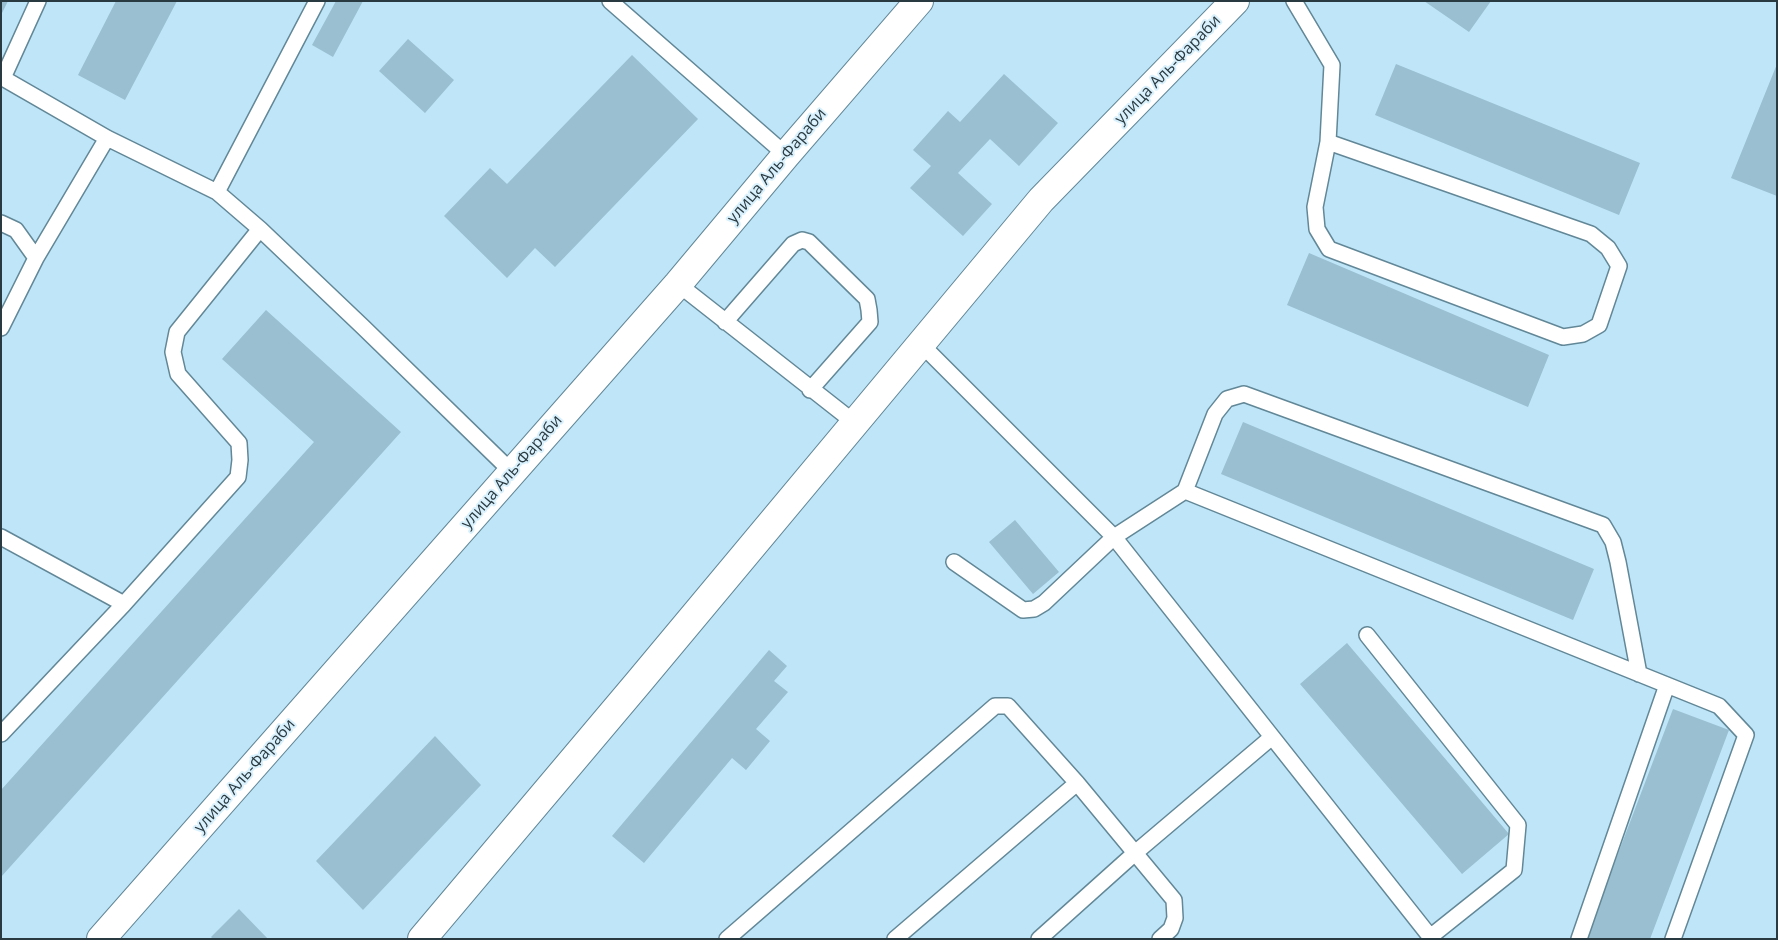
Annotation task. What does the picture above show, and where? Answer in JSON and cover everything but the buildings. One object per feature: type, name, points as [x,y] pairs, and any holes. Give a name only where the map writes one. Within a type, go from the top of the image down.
[{"type":"main road","name":"улица Аль-Фараби","points":[[101,939],[678,284],[786,155],[920,1]]},
{"type":"main road","name":"улица Аль-Фараби","points":[[422,939],[638,684],[1041,200],[1235,1]]},
{"type":"lane","points":[[38,1],[2,78],[106,138],[217,192],[260,229],[512,472]]},
{"type":"lane","points":[[217,192],[317,1]]},
{"type":"lane","points":[[610,1],[786,155]]},
{"type":"lane","points":[[1294,1],[1332,65],[1328,142],[1315,207],[1317,229],[1329,249],[1563,337],[1583,334],[1599,325],[1619,266],[1608,248],[1591,234],[1328,142]]},
{"type":"lane","points":[[4,319],[36,258],[106,138]]},
{"type":"lane","points":[[1,222],[16,230],[36,258]]},
{"type":"lane","points":[[1,734],[124,604],[238,477],[240,460],[238,443],[178,374],[173,352],[177,332],[260,229]]},
{"type":"lane","points":[[725,322],[793,244],[802,240],[809,242],[867,299],[870,310],[870,322],[810,390]]},
{"type":"lane","points":[[678,284],[810,390],[855,423]]},
{"type":"lane","points":[[921,344],[1114,537],[1431,938],[1514,870],[1518,825],[1367,635]]},
{"type":"lane","points":[[954,562],[1023,610],[1034,609],[1044,603],[1114,537],[1185,491],[1215,414],[1226,399],[1244,394],[1603,525],[1613,542],[1618,562],[1639,674]]},
{"type":"lane","points":[[1185,491],[1719,706],[1746,735],[1673,939]]},
{"type":"lane","points":[[1,538],[124,604]]},
{"type":"lane","points":[[1579,939],[1667,685]]},
{"type":"lane","points":[[728,939],[995,706],[1008,706],[1077,783],[1174,900],[1176,918],[1171,929],[1160,939]]},
{"type":"lane","points":[[1038,939],[1272,737]]},
{"type":"lane","points":[[895,939],[1077,783]]}]
